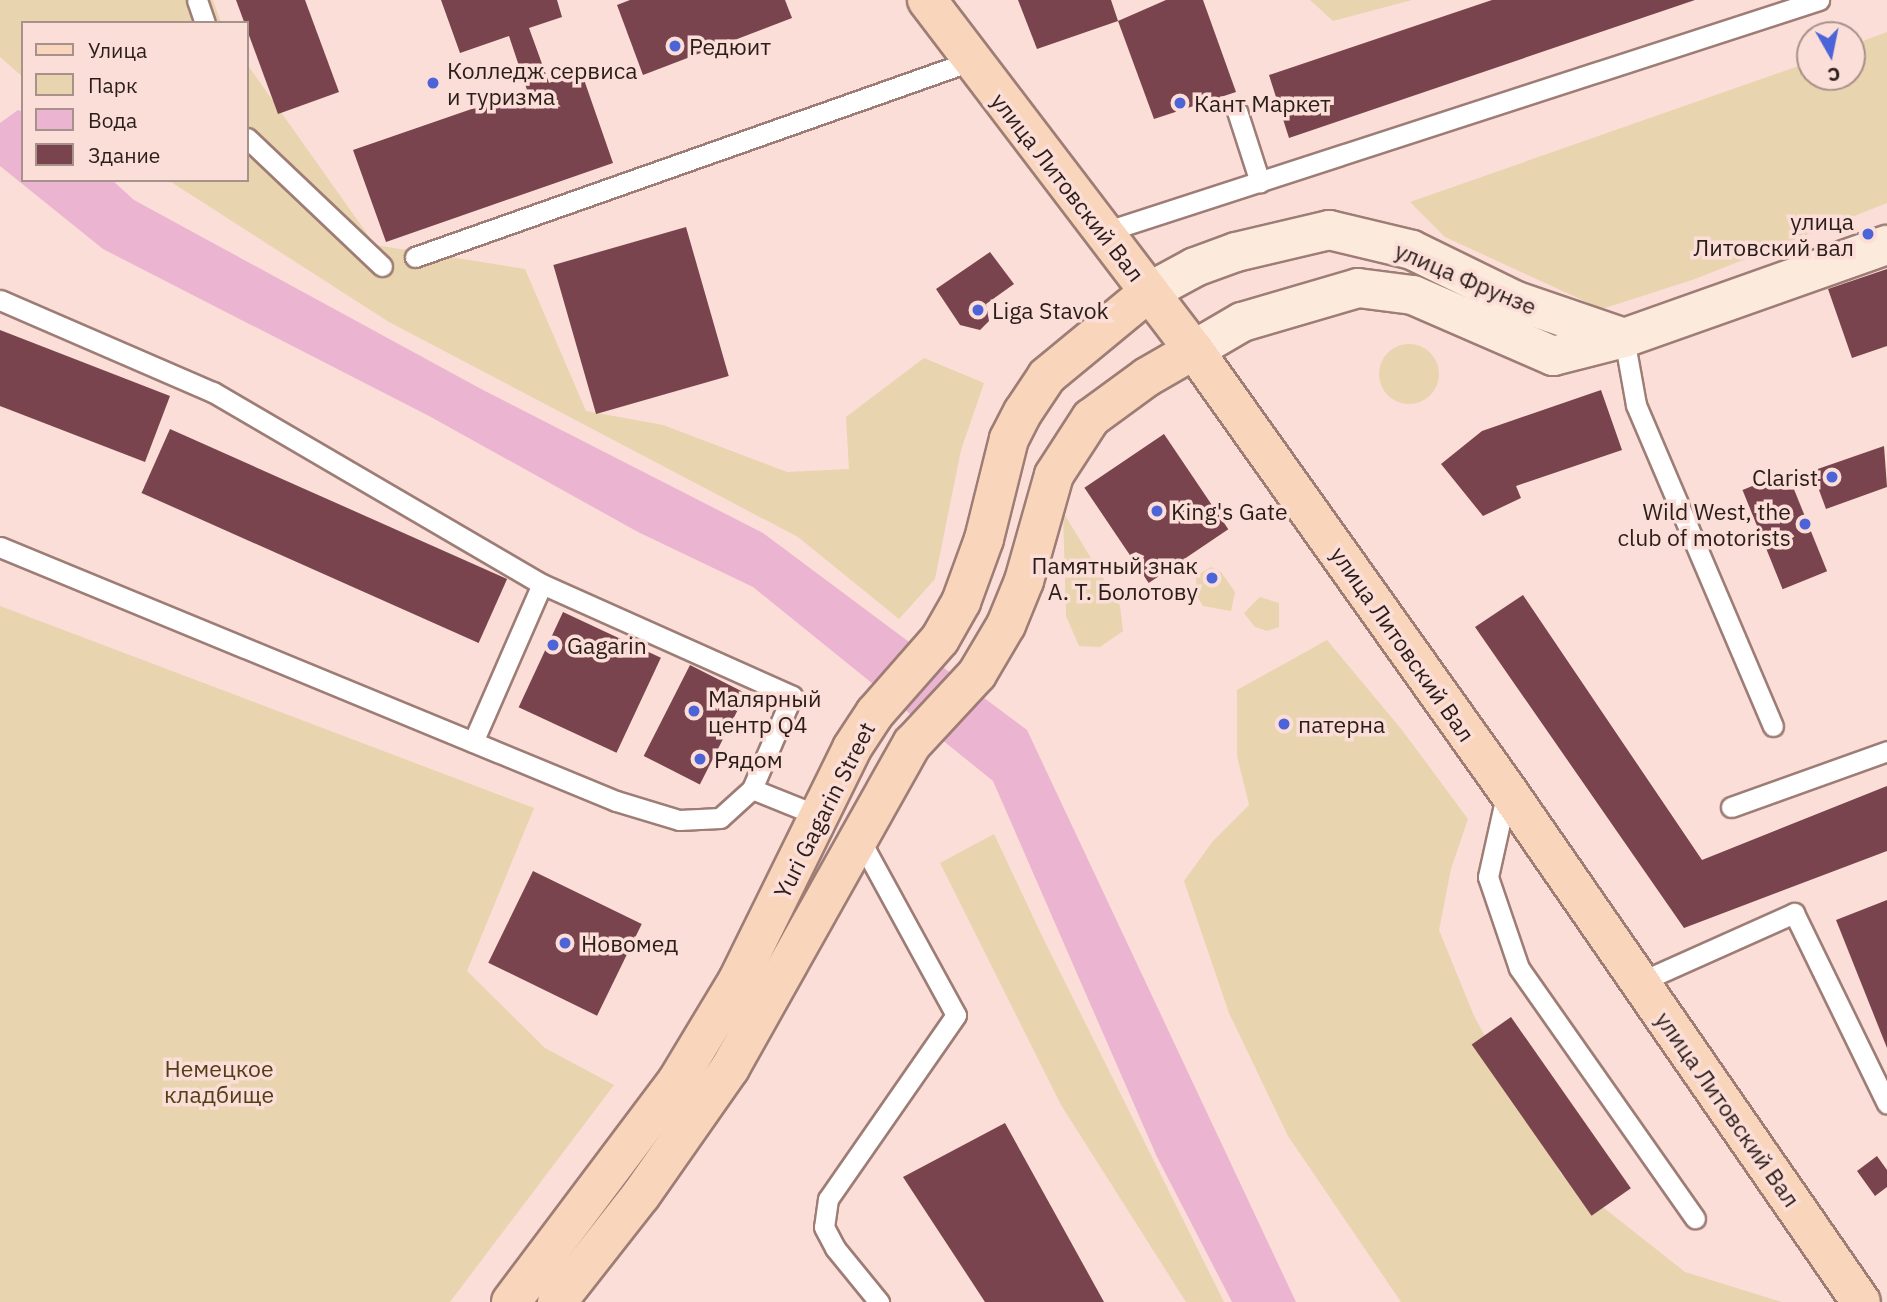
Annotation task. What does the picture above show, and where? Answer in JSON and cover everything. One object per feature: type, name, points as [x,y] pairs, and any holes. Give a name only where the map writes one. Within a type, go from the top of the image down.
[{"type":"main road","name":"улица Литовский Вал","points":[[927,0],[1101,233],[1194,350],[1507,790],[1861,1302]]},
{"type":"main road","name":"улица Фрунзе","points":[[1149,292],[1195,267],[1236,252],[1329,230],[1412,250],[1516,301],[1624,338]]},
{"type":"main road","name":"улица Фрунзе","points":[[1194,350],[1242,322],[1358,288],[1413,295],[1553,356],[1624,338],[1887,244]]},
{"type":"main road","name":"Yuri Gagarin Street","points":[[511,1302],[615,1170],[683,1072],[738,979],[874,713],[940,639],[972,577],[1009,439],[1023,412],[1047,376],[1149,292]]},
{"type":"main road","name":"Yuri Gagarin Street","points":[[557,1302],[649,1185],[730,1068],[858,835],[912,744],[976,674],[1006,625],[1024,581],[1054,475],[1091,418],[1194,350]]},
{"type":"lane","points":[[197,0],[204,21]]},
{"type":"lane","points":[[1101,233],[1260,182],[1765,9],[1819,0]]},
{"type":"lane","points":[[415,257],[971,61]]},
{"type":"lane","points":[[1237,111],[1260,182]]},
{"type":"lane","points":[[248,139],[382,266]]},
{"type":"lane","points":[[0,300],[213,392],[542,584],[792,696],[752,789],[720,818],[679,820],[616,801],[0,547]]},
{"type":"lane","points":[[1624,338],[1636,405],[1773,726]]},
{"type":"lane","points":[[473,742],[542,584]]},
{"type":"lane","points":[[1731,807],[1887,751]]},
{"type":"lane","points":[[752,789],[819,816]]},
{"type":"lane","points":[[1507,790],[1488,877],[1519,968],[1695,1218]]},
{"type":"lane","points":[[858,835],[957,1016],[828,1199],[824,1227],[835,1248],[879,1302]]},
{"type":"lane","points":[[1640,982],[1794,913],[1887,1104]]},
{"type":"green space","points":[[0,0],[213,0],[220,21],[21,21],[21,75],[0,57]]},
{"type":"green space","points":[[1310,0],[1412,0],[1333,21]]},
{"type":"green space","points":[[1887,32],[1887,203],[1695,279],[1602,309],[1445,237],[1410,202],[1796,67],[1796,91],[1866,91],[1866,40]]},
{"type":"green space","points":[[248,65],[375,245],[525,269],[586,411],[663,425],[787,472],[849,469],[846,417],[924,358],[984,383],[961,450],[935,579],[899,619],[798,537],[389,322],[171,182],[248,182]]},
{"type":"green space","points":[[1409,344],[1430,353],[1439,374],[1430,395],[1409,404],[1388,395],[1379,374],[1388,353]]},
{"type":"green space","points":[[1063,512],[1120,606],[1123,631],[1100,647],[1079,646],[1066,616]]},
{"type":"green space","points":[[1211,567],[1221,572],[1235,592],[1231,611],[1203,606],[1197,596],[1196,576]]},
{"type":"green space","points":[[1260,597],[1279,603],[1279,627],[1267,631],[1255,627],[1244,613]]},
{"type":"green space","name":"Немецкое кладбище","points":[[0,606],[534,808],[467,971],[545,1048],[614,1085],[450,1302],[0,1302]]},
{"type":"green space","points":[[1327,640],[1402,730],[1468,819],[1451,869],[1439,930],[1474,1016],[1561,1174],[1685,1272],[1782,1302],[1401,1302],[1288,1136],[1229,1013],[1184,881],[1213,841],[1249,805],[1237,756],[1237,690]]},
{"type":"green space","points":[[994,834],[1224,1302],[1186,1302],[1061,1105],[940,863]]},
{"type":"water","points":[[18,110],[21,111],[21,182],[114,182],[134,200],[483,390],[763,533],[1027,730],[1296,1302],[1232,1302],[1157,1157],[993,781],[753,587],[638,532],[429,416],[103,249],[0,166],[0,123]]},
{"type":"building","points":[[236,0],[305,0],[339,92],[278,114],[248,33],[248,21],[244,21]]},
{"type":"building","points":[[441,0],[557,0],[562,17],[529,28],[549,83],[581,71],[613,163],[386,242],[353,150],[527,90],[509,36],[460,53]]},
{"type":"building","name":"Редюит","points":[[630,0],[785,0],[792,18],[643,75],[617,5]]},
{"type":"building","points":[[1018,0],[1111,0],[1118,21],[1037,49]]},
{"type":"building","points":[[1166,0],[1203,0],[1236,92],[1154,119],[1118,21]]},
{"type":"building","points":[[1492,0],[1695,0],[1289,138],[1269,75]]},
{"type":"building","points":[[686,227],[729,376],[596,414],[553,265]]},
{"type":"building","points":[[990,252],[1014,284],[986,304],[989,321],[980,330],[960,325],[936,289]]},
{"type":"building","points":[[1887,269],[1887,346],[1852,358],[1828,289]]},
{"type":"building","points":[[0,330],[170,396],[145,462],[0,406]]},
{"type":"building","points":[[1601,390],[1622,450],[1516,486],[1521,498],[1483,516],[1441,464],[1482,431]]},
{"type":"building","points":[[170,429],[507,579],[479,643],[142,493]]},
{"type":"building","name":"King's Gate","points":[[1164,434],[1228,529],[1149,583],[1084,488]]},
{"type":"building","points":[[1884,446],[1887,487],[1826,509],[1812,471]]},
{"type":"building","points":[[1787,472],[1827,571],[1783,589],[1742,490]]},
{"type":"building","points":[[1523,595],[1702,860],[1887,786],[1887,851],[1684,928],[1475,627]]},
{"type":"building","points":[[563,612],[661,658],[617,753],[519,707]]},
{"type":"building","points":[[690,665],[746,694],[700,784],[644,756]]},
{"type":"building","name":"Новомед","points":[[533,871],[642,924],[597,1016],[488,963]]},
{"type":"building","points":[[1887,900],[1887,1048],[1836,920]]},
{"type":"building","points":[[1511,1017],[1631,1188],[1592,1216],[1472,1045]]},
{"type":"building","points":[[1005,1123],[1104,1302],[985,1302],[903,1177]]},
{"type":"building","points":[[1877,1156],[1887,1170],[1887,1187],[1875,1196],[1857,1171]]},
{"type":"place","name":"Редюит","points":[[675,46]]},
{"type":"place","name":"Колледж сервиса и туризма","points":[[433,83]]},
{"type":"place","name":"Кант Маркет","points":[[1180,103]]},
{"type":"place","name":"улица Литовский вал","points":[[1868,234]]},
{"type":"place","name":"Liga Stavok","points":[[978,310]]},
{"type":"place","name":"Clarist","points":[[1832,477]]},
{"type":"place","name":"King's Gate","points":[[1157,511]]},
{"type":"place","name":"Wild West, the club of motorists","points":[[1805,524]]},
{"type":"place","name":"Памятный знак А. Т. Болотову","points":[[1212,578]]},
{"type":"place","name":"Gagarin","points":[[553,645]]},
{"type":"place","name":"Малярный центр Q4","points":[[694,711]]},
{"type":"place","name":"патерна","points":[[1284,724]]},
{"type":"place","name":"Рядом","points":[[700,759]]},
{"type":"place","name":"Новомед","points":[[565,943]]}]
